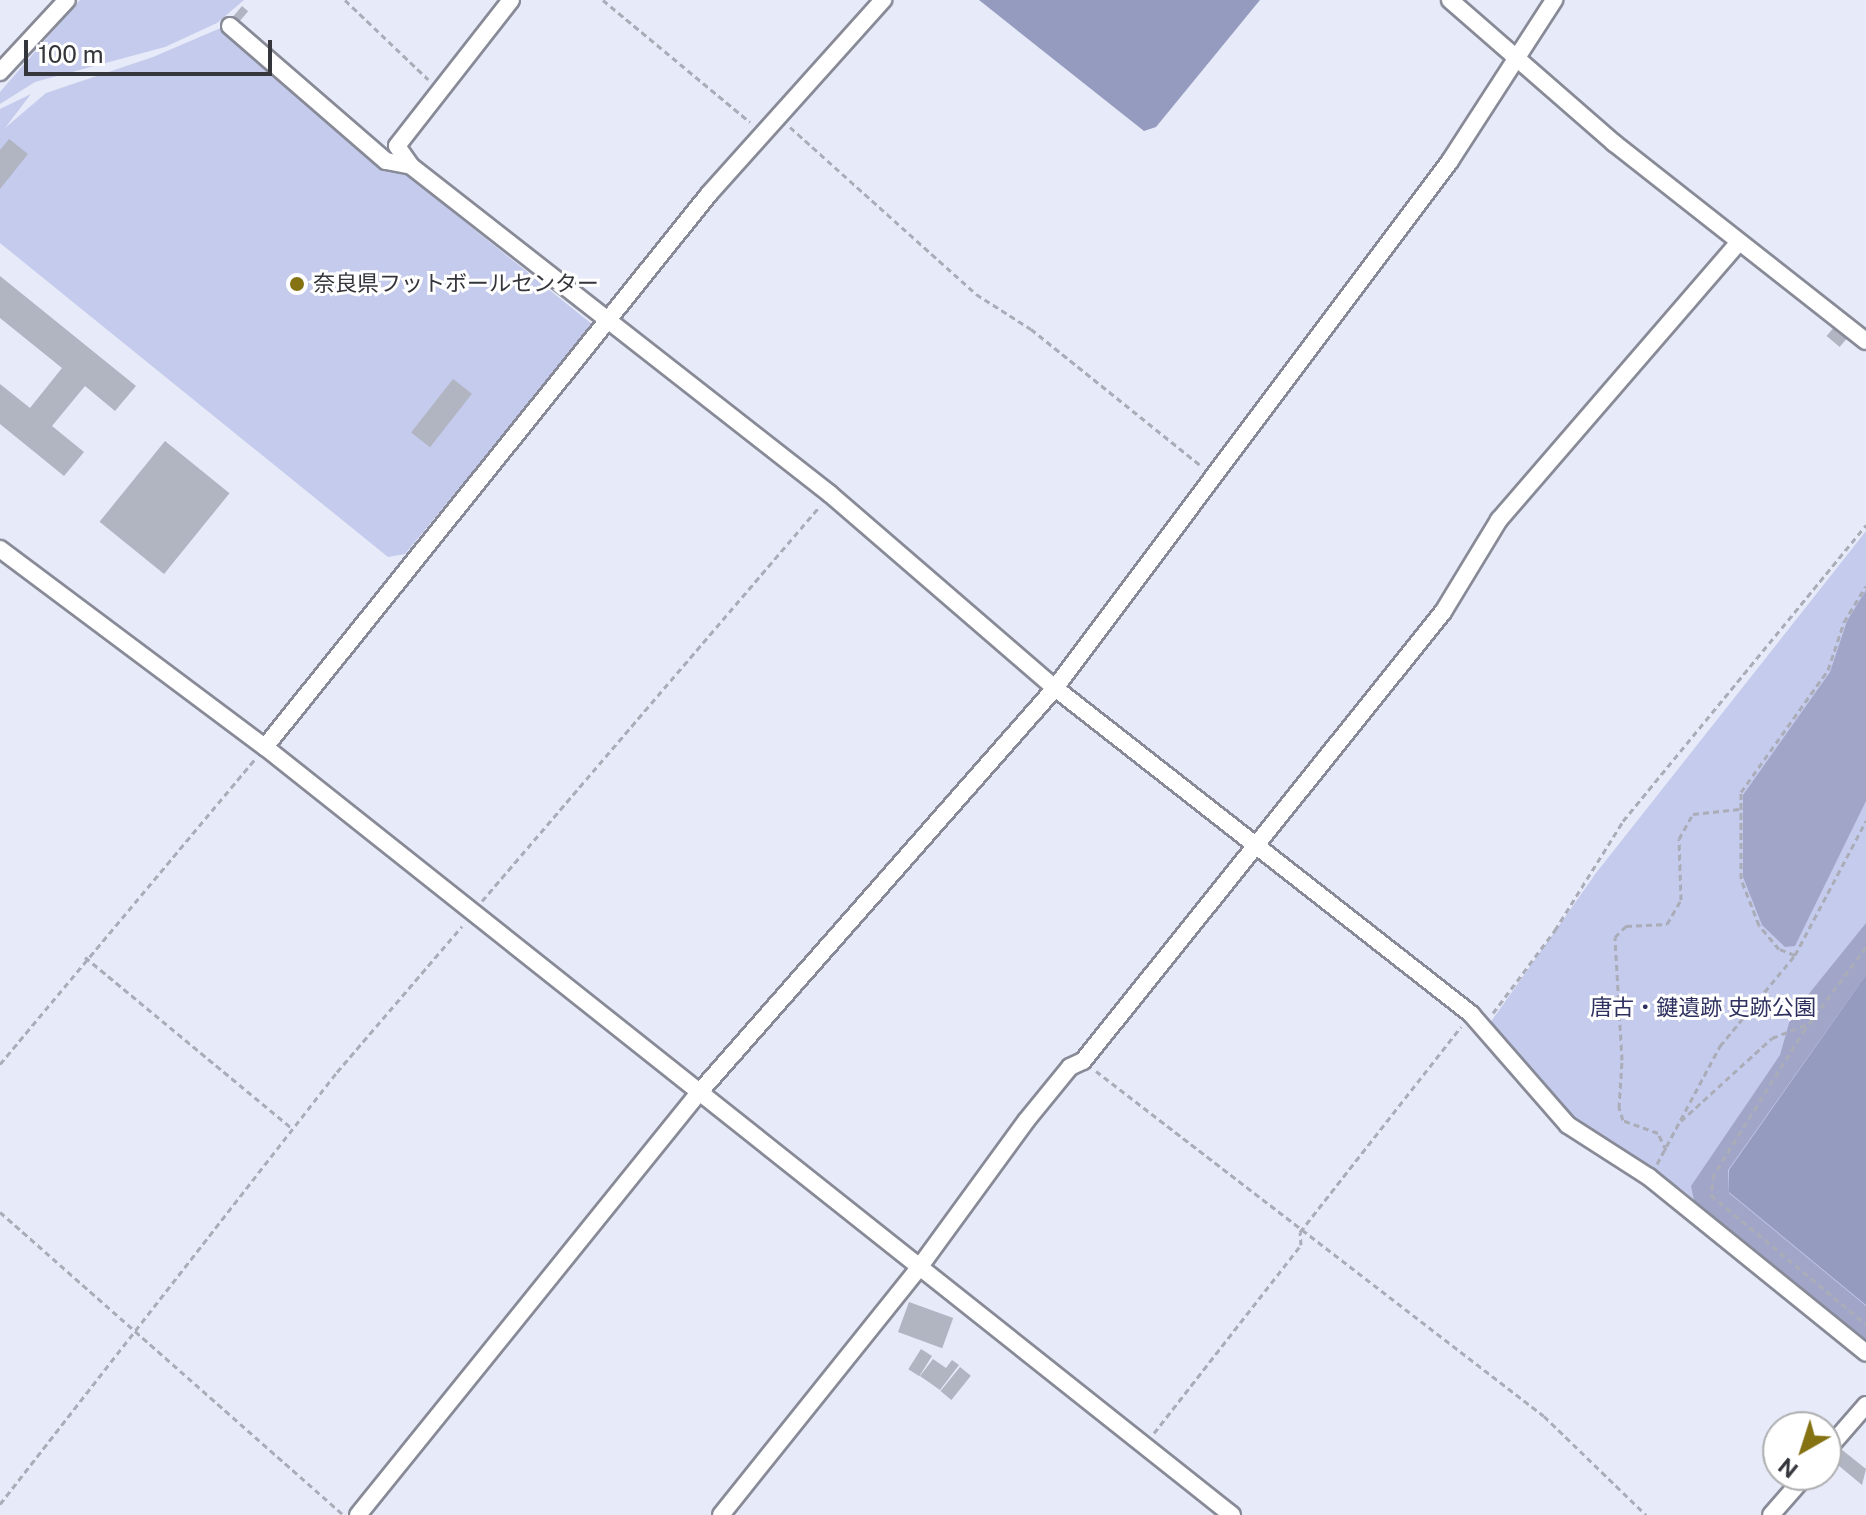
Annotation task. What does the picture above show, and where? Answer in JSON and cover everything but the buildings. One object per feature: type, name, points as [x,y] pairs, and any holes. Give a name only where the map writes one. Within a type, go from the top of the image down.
[{"type":"street","points":[[0,72],[67,0]]},
{"type":"street","points":[[511,0],[397,146],[411,166],[830,494],[1055,688],[1471,1014],[1568,1125],[1649,1177],[1866,1353]]},
{"type":"street","points":[[265,747],[609,323],[709,194],[781,119],[883,0]]},
{"type":"street","points":[[1450,0],[1737,244],[1866,341]]},
{"type":"street","points":[[358,1515],[697,1095],[1055,688],[1450,161],[1554,0]]},
{"type":"street","points":[[230,26],[386,161],[411,166]]},
{"type":"street","points":[[721,1515],[921,1265],[1026,1121],[1070,1067],[1083,1061],[1443,612],[1499,520],[1737,244]]},
{"type":"street","points":[[0,549],[265,747],[697,1095],[921,1265],[1232,1515]]},
{"type":"street","points":[[1842,1433],[1866,1405]]},
{"type":"street","points":[[1771,1515],[1792,1491]]},
{"type":"path","points":[[345,0],[439,90]]},
{"type":"path","points":[[603,0],[766,135]]},
{"type":"path","points":[[781,119],[976,294],[1031,329],[1216,477]]},
{"type":"path","points":[[0,1504],[137,1334],[292,1128],[830,494]]},
{"type":"path","points":[[1484,1026],[1555,930],[1623,821],[1866,525]]},
{"type":"path","points":[[1795,955],[1779,949],[1759,925],[1741,879],[1740,809],[1745,783],[1828,670],[1844,622],[1866,586]]},
{"type":"path","points":[[0,1064],[85,957],[265,747]]},
{"type":"path","points":[[1666,1150],[1652,1128],[1623,1120],[1619,1108],[1622,1060],[1613,948],[1626,926],[1667,924],[1681,900],[1679,839],[1696,814],[1740,809]]},
{"type":"path","points":[[1649,1177],[1720,1046],[1795,955],[1866,821]]},
{"type":"path","points":[[1866,947],[1810,1023],[1714,1174],[1711,1195],[1866,1324]]},
{"type":"path","points":[[85,957],[292,1128]]},
{"type":"path","points":[[1144,1445],[1301,1245],[1300,1232],[1471,1014]]},
{"type":"path","points":[[1678,1124],[1757,1049],[1810,1023]]},
{"type":"path","points":[[1083,1061],[1300,1232],[1544,1416],[1646,1515]]},
{"type":"path","points":[[0,1212],[343,1515]]},
{"type":"green space","points":[[80,0],[244,0],[217,23],[165,47],[35,82],[0,104],[0,92]]},
{"type":"green space","name":"奈良県フットボールセンター","points":[[223,27],[593,325],[405,554],[388,557],[0,243],[0,109],[31,94],[5,128],[46,93],[153,57]]},
{"type":"green space","name":"唐古・鍵遺跡 史跡公園","points":[[1866,531],[1866,1341],[1680,1188],[1572,1121],[1490,1023],[1596,873]]},
{"type":"shaded area","points":[[979,0],[1260,0],[1156,127],[1144,131]]},
{"type":"shaded area","points":[[1866,590],[1866,801],[1795,946],[1785,947],[1762,925],[1743,877],[1743,795],[1830,672],[1847,621]]},
{"type":"shaded area","points":[[1866,923],[1866,975],[1728,1170],[1729,1193],[1866,1306],[1866,1342],[1695,1205],[1691,1186],[1780,1055],[1791,1016]]},
{"type":"shaded area","points":[[1866,975],[1866,1305],[1729,1192],[1729,1170]]},
{"type":"place","name":"奈良県フットボールセンター","points":[[297,284]]}]
